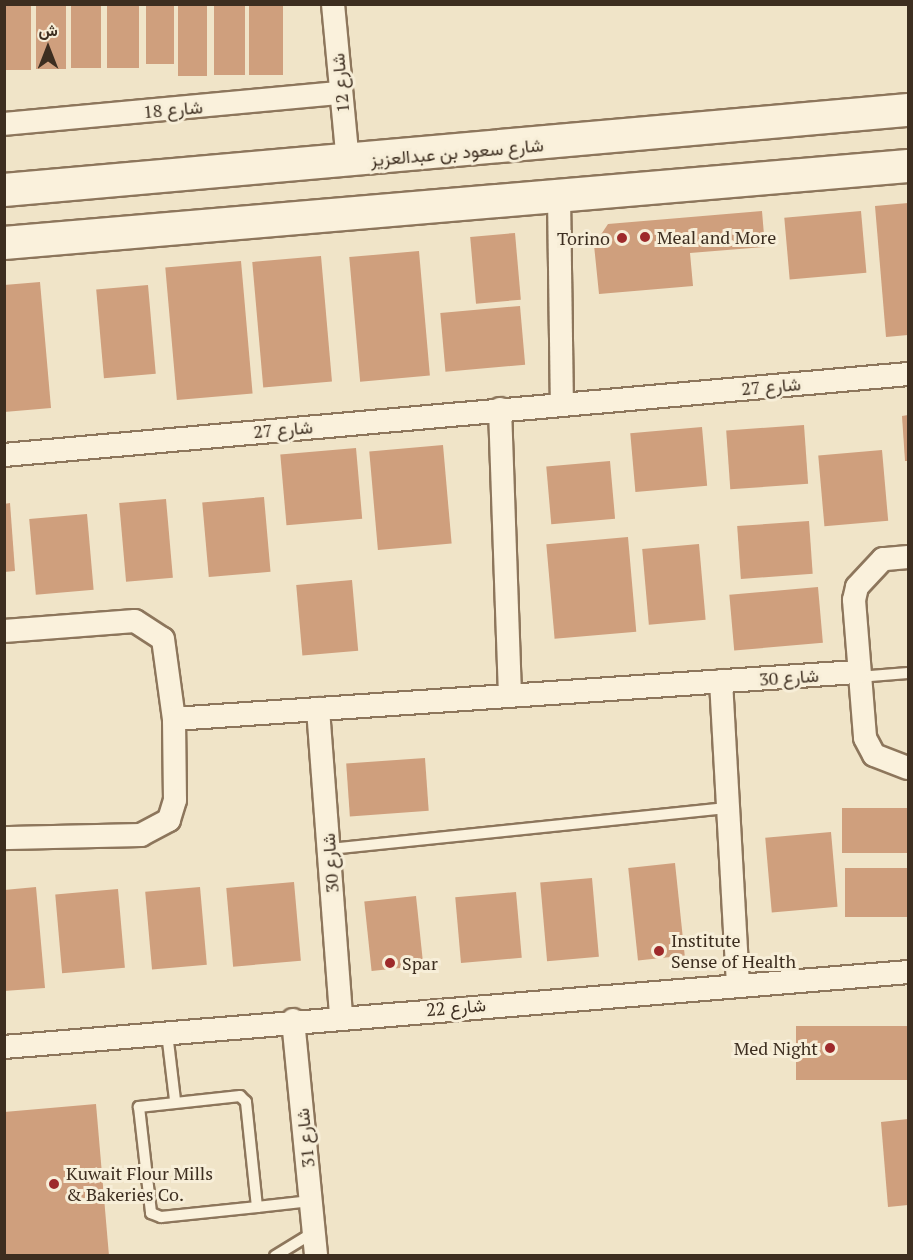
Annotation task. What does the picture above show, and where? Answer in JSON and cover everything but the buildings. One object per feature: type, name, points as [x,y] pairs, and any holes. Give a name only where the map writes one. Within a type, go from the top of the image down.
[{"type":"main road","name":"شارع سعود بن عبدالعزيز","points":[[4,190],[348,162],[909,110]]},
{"type":"main road","points":[[4,243],[909,166]]},
{"type":"street","name":"شارع 12","points":[[333,4],[348,162]]},
{"type":"street","name":"شارع 18","points":[[4,124],[341,93]]},
{"type":"street","points":[[559,196],[562,403]]},
{"type":"street","name":"شارع 27","points":[[4,455],[562,403],[909,374]]},
{"type":"street","points":[[500,409],[510,696]]},
{"type":"street","points":[[909,557],[883,559],[857,586],[857,674],[865,738],[874,755],[909,768]]},
{"type":"street","points":[[4,631],[135,621],[150,627],[163,639],[174,719],[175,800],[169,820],[154,831],[4,838]]},
{"type":"street","name":"شارع 30","points":[[174,719],[721,681],[857,674]]},
{"type":"street","points":[[721,681],[730,807],[738,984]]},
{"type":"street","name":"شارع 30","points":[[318,709],[341,1017]]},
{"type":"street","name":"شارع 22","points":[[4,1047],[293,1020],[909,972]]},
{"type":"street","name":"شارع 31","points":[[293,1020],[316,1256]]},
{"type":"lane","points":[[857,674],[909,673]]},
{"type":"lane","points":[[330,849],[730,807]]},
{"type":"lane","points":[[167,1033],[175,1100]]},
{"type":"lane","points":[[257,1207],[246,1102],[234,1094],[142,1104],[136,1111],[151,1213],[160,1217],[257,1207],[311,1201]]},
{"type":"lane","points":[[275,1256],[314,1232]]},
{"type":"place","name":"Meal and More","points":[[645,237]]},
{"type":"place","name":"Torino","points":[[622,238]]},
{"type":"place","name":"Institute Sense of Health","points":[[659,951]]},
{"type":"place","name":"Spar","points":[[390,963]]},
{"type":"place","name":"Med Night","points":[[830,1048]]},
{"type":"place","name":"Kuwait Flour Mills & Bakeries Co.","points":[[54,1184]]}]
